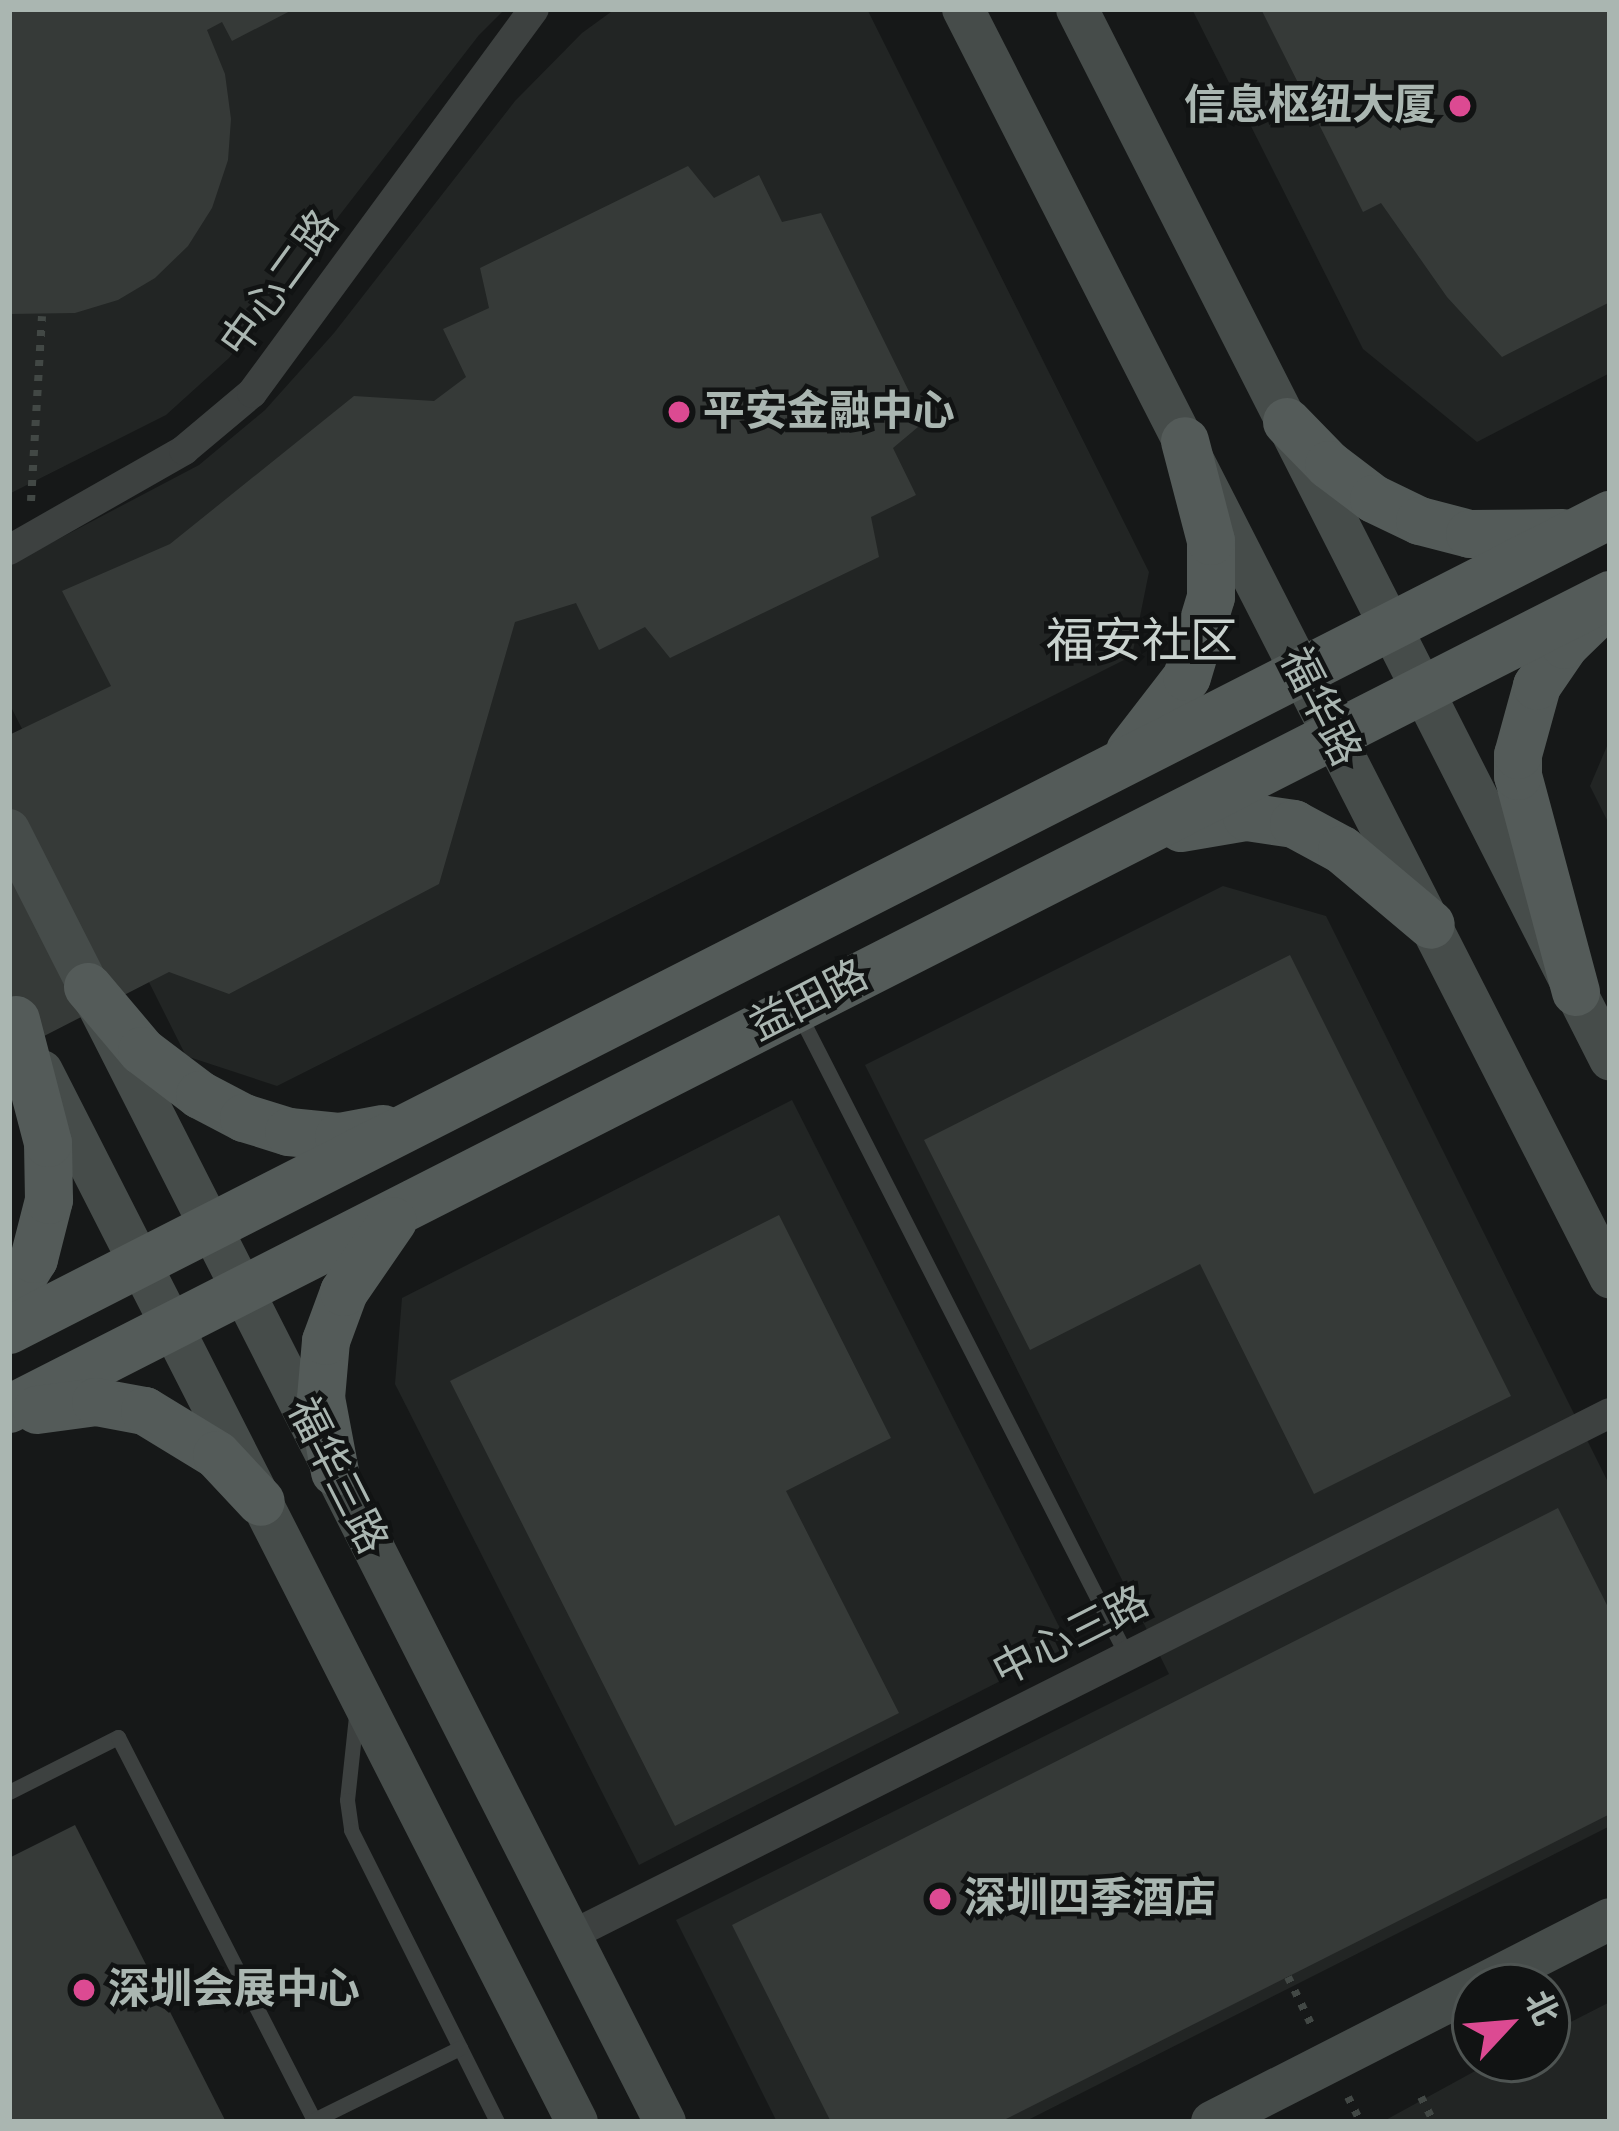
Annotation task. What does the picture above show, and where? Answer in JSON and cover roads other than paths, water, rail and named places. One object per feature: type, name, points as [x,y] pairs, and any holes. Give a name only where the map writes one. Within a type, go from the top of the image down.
[{"type":"main road","points":[[1287,422],[1344,477],[1420,521],[1470,534],[1509,537],[1598,522]]},
{"type":"main road","points":[[1103,773],[1162,716],[1187,677],[1202,638],[1211,597],[1211,541],[1185,441]]},
{"type":"main road","name":"益田路","points":[[9,1330],[1598,522]]},
{"type":"main road","points":[[1576,992],[1518,776],[1518,755],[1537,686],[1565,645],[1610,598]]},
{"type":"main road","name":"益田路","points":[[9,1414],[795,1008],[1610,598]]},
{"type":"main road","points":[[1135,836],[1247,817],[1277,819],[1342,850],[1431,926]]},
{"type":"main road","points":[[88,987],[142,1051],[200,1095],[244,1118],[289,1132],[339,1137],[411,1125]]},
{"type":"main road","points":[[9,1299],[34,1259],[49,1200],[44,1124],[13,1013]]},
{"type":"main road","points":[[335,1472],[321,1398],[326,1341],[356,1271],[402,1209]]},
{"type":"main road","points":[[9,1414],[96,1402],[145,1411],[217,1455],[262,1502]]},
{"type":"street","name":"中心二路","points":[[16,542],[184,450],[252,393],[534,9]]},
{"type":"street","name":"福华路","points":[[963,9],[1610,1277]]},
{"type":"street","points":[[1077,9],[1610,1059]]},
{"type":"street","name":"福华三路","points":[[9,830],[665,2122]]},
{"type":"street","name":"福华三路","points":[[13,1013],[577,2122]]},
{"type":"street","name":"中心三路","points":[[570,1936],[1610,1413]]},
{"type":"street","points":[[1525,1963],[1610,1919]]},
{"type":"street","points":[[1212,2122],[1451,2001]]},
{"type":"lane","points":[[795,1008],[1127,1656]]},
{"type":"lane","points":[[348,1672],[357,1712],[347,1800],[351,1830],[497,2122]]},
{"type":"lane","points":[[9,1792],[118,1736],[314,2121],[460,2048]]},
{"type":"place","name":"信息枢纽大厦","points":[[1460,106]]},
{"type":"place","name":"平安金融中心","points":[[679,412]]},
{"type":"place","name":"深圳四季酒店","points":[[940,1899]]},
{"type":"place","name":"深圳会展中心","points":[[84,1990]]},
{"type":"district","name":"福安社区","points":[[1142,643]]}]
